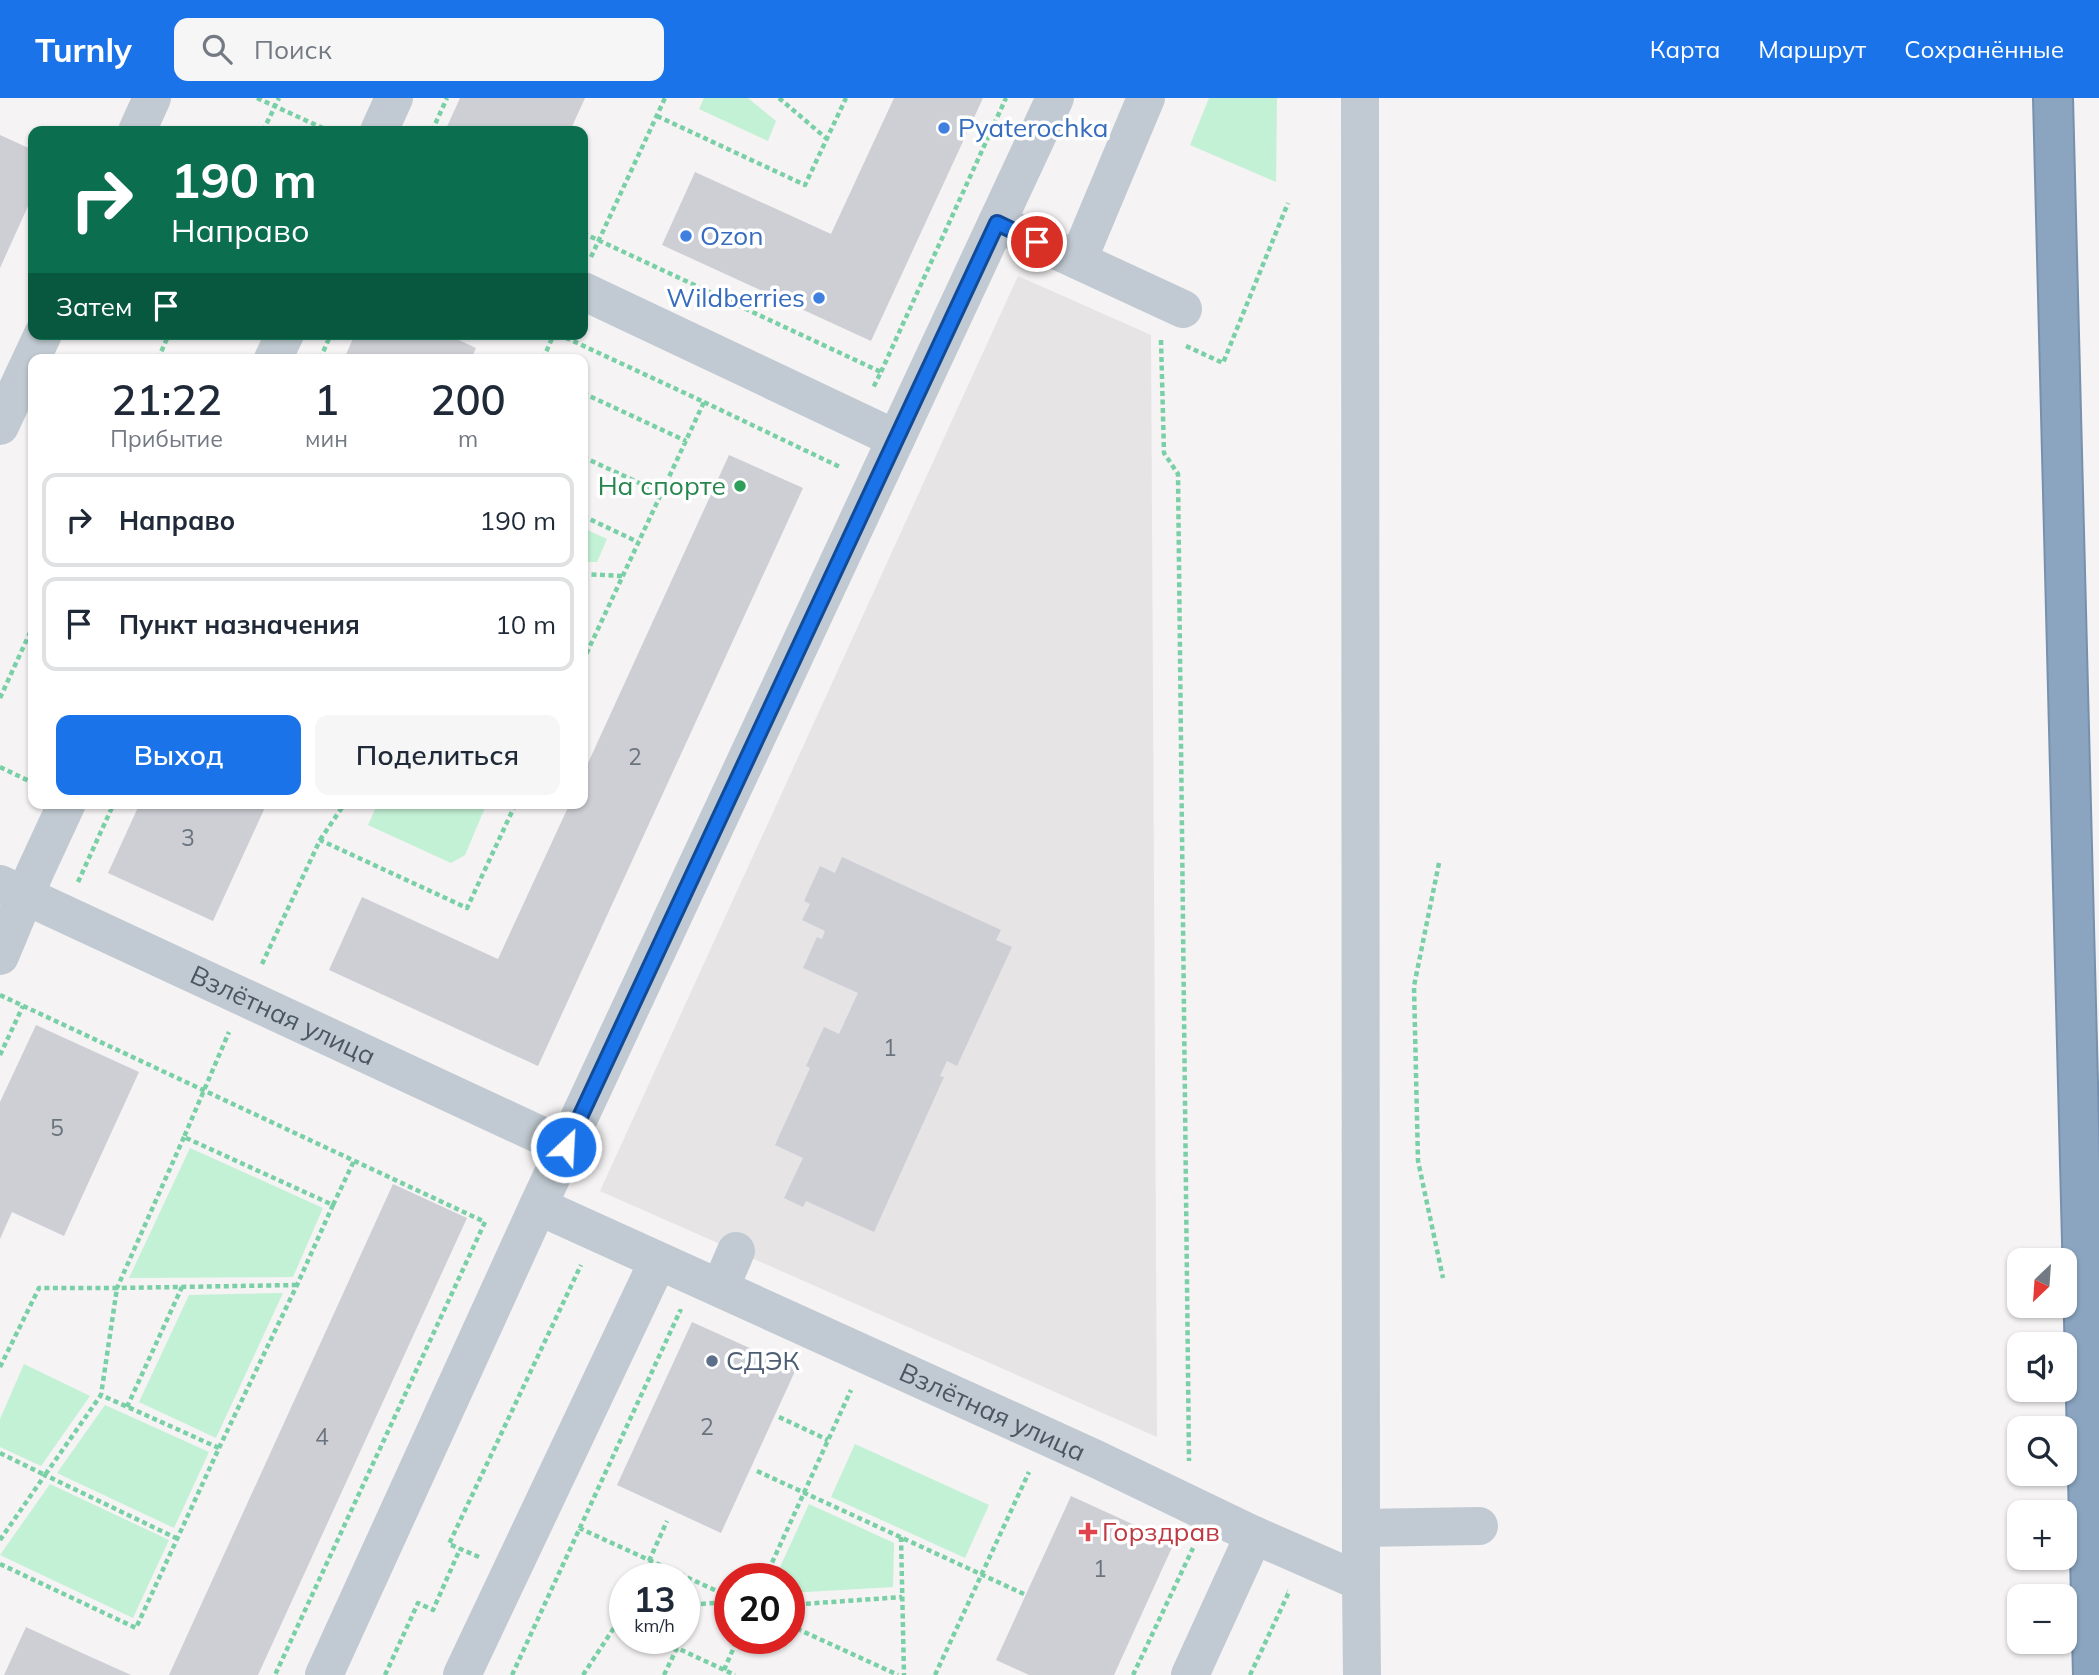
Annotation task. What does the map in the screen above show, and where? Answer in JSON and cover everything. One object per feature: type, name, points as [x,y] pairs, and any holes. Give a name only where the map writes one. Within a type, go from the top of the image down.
[{"type":"highway","points":[[2053,98],[2093,1675]]},
{"type":"street","points":[[139,126],[152,98]]},
{"type":"street","points":[[381,126],[394,98]]},
{"type":"street","points":[[324,1675],[538,1206],[1055,98]]},
{"type":"street","points":[[1078,260],[1146,98]]},
{"type":"street","points":[[1360,98],[1362,1675]]},
{"type":"street","points":[[997,223],[1078,260],[1172,322]]},
{"type":"street","points":[[588,279],[896,439]]},
{"type":"street","points":[[0,426],[28,366]]},
{"type":"street","points":[[0,956],[20,884],[64,809]]},
{"type":"street","name":"Взлётная улица","points":[[20,884],[244,997],[566,1147]]},
{"type":"street","name":"Взлётная улица","points":[[538,1206],[650,1276],[719,1289],[1361,1582]]},
{"type":"street","points":[[719,1289],[736,1251]]},
{"type":"street","points":[[463,1675],[650,1276]]},
{"type":"street","points":[[1361,1528],[1479,1526]]},
{"type":"street","points":[[1190,1675],[1254,1535]]},
{"type":"path","points":[[257,98],[318,126]]},
{"type":"path","points":[[265,126],[278,98]]},
{"type":"path","points":[[434,126],[447,98]]},
{"type":"path","points":[[588,269],[598,241],[665,98]]},
{"type":"path","points":[[779,98],[827,139]]},
{"type":"path","points":[[657,116],[805,185],[846,98]]},
{"type":"path","points":[[858,420],[1006,98]]},
{"type":"path","points":[[588,236],[881,372]]},
{"type":"path","points":[[1172,322],[1164,453],[1178,474],[1189,1504]]},
{"type":"path","points":[[569,340],[875,483]]},
{"type":"path","points":[[588,395],[685,441]]},
{"type":"path","points":[[588,650],[704,402]]},
{"type":"path","points":[[588,459],[661,493]]},
{"type":"path","points":[[834,479],[840,467]]},
{"type":"path","points":[[588,518],[638,542]]},
{"type":"path","points":[[588,574],[622,576]]},
{"type":"path","points":[[0,698],[28,637]]},
{"type":"path","points":[[0,767],[28,781]]},
{"type":"path","points":[[20,884],[74,890],[111,809]]},
{"type":"path","points":[[0,1540],[101,1395],[117,1288],[244,997],[320,839],[341,809]]},
{"type":"path","points":[[320,839],[467,908],[513,809]]},
{"type":"path","points":[[1439,863],[1414,986],[1418,1161],[1443,1278]]},
{"type":"path","points":[[0,995],[485,1222],[275,1675]]},
{"type":"path","points":[[0,1055],[23,1006]]},
{"type":"path","points":[[184,1137],[333,1205]]},
{"type":"path","points":[[0,1564],[136,1628],[354,1161]]},
{"type":"path","points":[[551,1591],[449,1544],[581,1265],[650,1276],[680,1311],[692,1317]]},
{"type":"path","points":[[0,1367],[39,1288],[297,1285]]},
{"type":"path","points":[[127,1407],[182,1286]]},
{"type":"path","points":[[512,1675],[680,1311]]},
{"type":"path","points":[[772,1563],[851,1390],[839,1384]]},
{"type":"path","points":[[101,1395],[219,1448]]},
{"type":"path","points":[[779,1417],[828,1440]]},
{"type":"path","points":[[0,1453],[178,1539]]},
{"type":"path","points":[[757,1471],[1026,1595]]},
{"type":"path","points":[[935,1675],[1029,1472]]},
{"type":"path","points":[[649,1560],[667,1521]]},
{"type":"path","points":[[579,1528],[714,1592]]},
{"type":"path","points":[[901,1537],[904,1675]]},
{"type":"path","points":[[1133,1675],[1194,1548],[1181,1542]]},
{"type":"path","points":[[385,1675],[418,1603],[433,1609],[460,1549]]},
{"type":"path","points":[[805,1604],[902,1597]]},
{"type":"path","points":[[805,1632],[898,1675]]},
{"type":"path","points":[[583,1675],[609,1635]]},
{"type":"path","points":[[664,1675],[677,1648],[735,1675]]},
{"type":"path","points":[[724,1670],[731,1654]]},
{"type":"shaded area","points":[[1018,276],[1151,335],[1157,1437],[600,1191]]},
{"type":"green space","points":[[704,98],[748,98],[776,121],[768,141],[699,109]]},
{"type":"green space","points":[[1209,98],[1277,98],[1276,182],[1190,145]]},
{"type":"green space","points":[[588,530],[607,539],[597,562],[588,562]]},
{"type":"green space","points":[[375,809],[484,809],[465,855],[451,863],[368,825]]},
{"type":"green space","points":[[190,1148],[323,1208],[293,1277],[129,1278]]},
{"type":"green space","points":[[283,1293],[216,1438],[139,1402],[189,1295]]},
{"type":"green space","points":[[24,1364],[90,1396],[41,1466],[0,1447],[0,1419]]},
{"type":"green space","points":[[105,1405],[209,1452],[174,1528],[57,1473]]},
{"type":"green space","points":[[855,1444],[989,1505],[965,1558],[831,1497]]},
{"type":"green space","points":[[50,1484],[169,1540],[133,1618],[0,1555]]},
{"type":"green space","points":[[809,1504],[894,1543],[893,1587],[805,1592],[805,1563],[782,1563]]},
{"type":"building","points":[[460,98],[585,98],[572,126],[447,126]]},
{"type":"building","points":[[894,98],[983,98],[871,341],[662,245],[695,172],[831,234]]},
{"type":"building","points":[[0,135],[28,148],[28,206],[0,268]]},
{"type":"building","points":[[352,340],[459,340],[476,348],[473,354],[346,354]]},
{"type":"building","points":[[729,455],[803,488],[538,1066],[329,970],[362,897],[498,959],[567,809],[588,809],[588,763]]},
{"type":"building","points":[[137,809],[264,809],[213,921],[108,873]]},
{"type":"building","points":[[842,857],[1001,930],[996,940],[1012,947],[957,1066],[947,1061],[940,1076],[944,1077],[874,1232],[806,1201],[803,1207],[784,1198],[803,1158],[775,1145],[810,1068],[806,1066],[824,1027],[839,1034],[858,993],[803,968],[817,937],[822,939],[825,931],[802,920],[810,904],[804,901],[820,866],[835,873]]},
{"type":"building","points":[[36,1025],[139,1072],[64,1236],[12,1212],[0,1239],[0,1102]]},
{"type":"building","points":[[393,1184],[467,1218],[258,1675],[169,1675]]},
{"type":"building","points":[[692,1322],[796,1369],[721,1533],[617,1485]]},
{"type":"building","points":[[1071,1496],[1174,1543],[1114,1675],[1029,1675],[996,1660]]},
{"type":"building","points":[[26,1627],[82,1653],[131,1675],[4,1675]]},
{"type":"place","name":"Pyaterochka","points":[[944,128]]},
{"type":"place","name":"Ozon","points":[[686,236]]},
{"type":"place","name":"Wildberries","points":[[819,298]]},
{"type":"place","name":"На спорте","points":[[740,486]]},
{"type":"place","name":"СДЭК","points":[[712,1361]]},
{"type":"place","name":"Горздрав","points":[[1088,1532]]},
{"type":"route","points":[[566,1147],[997,223],[1037,242]]}]
